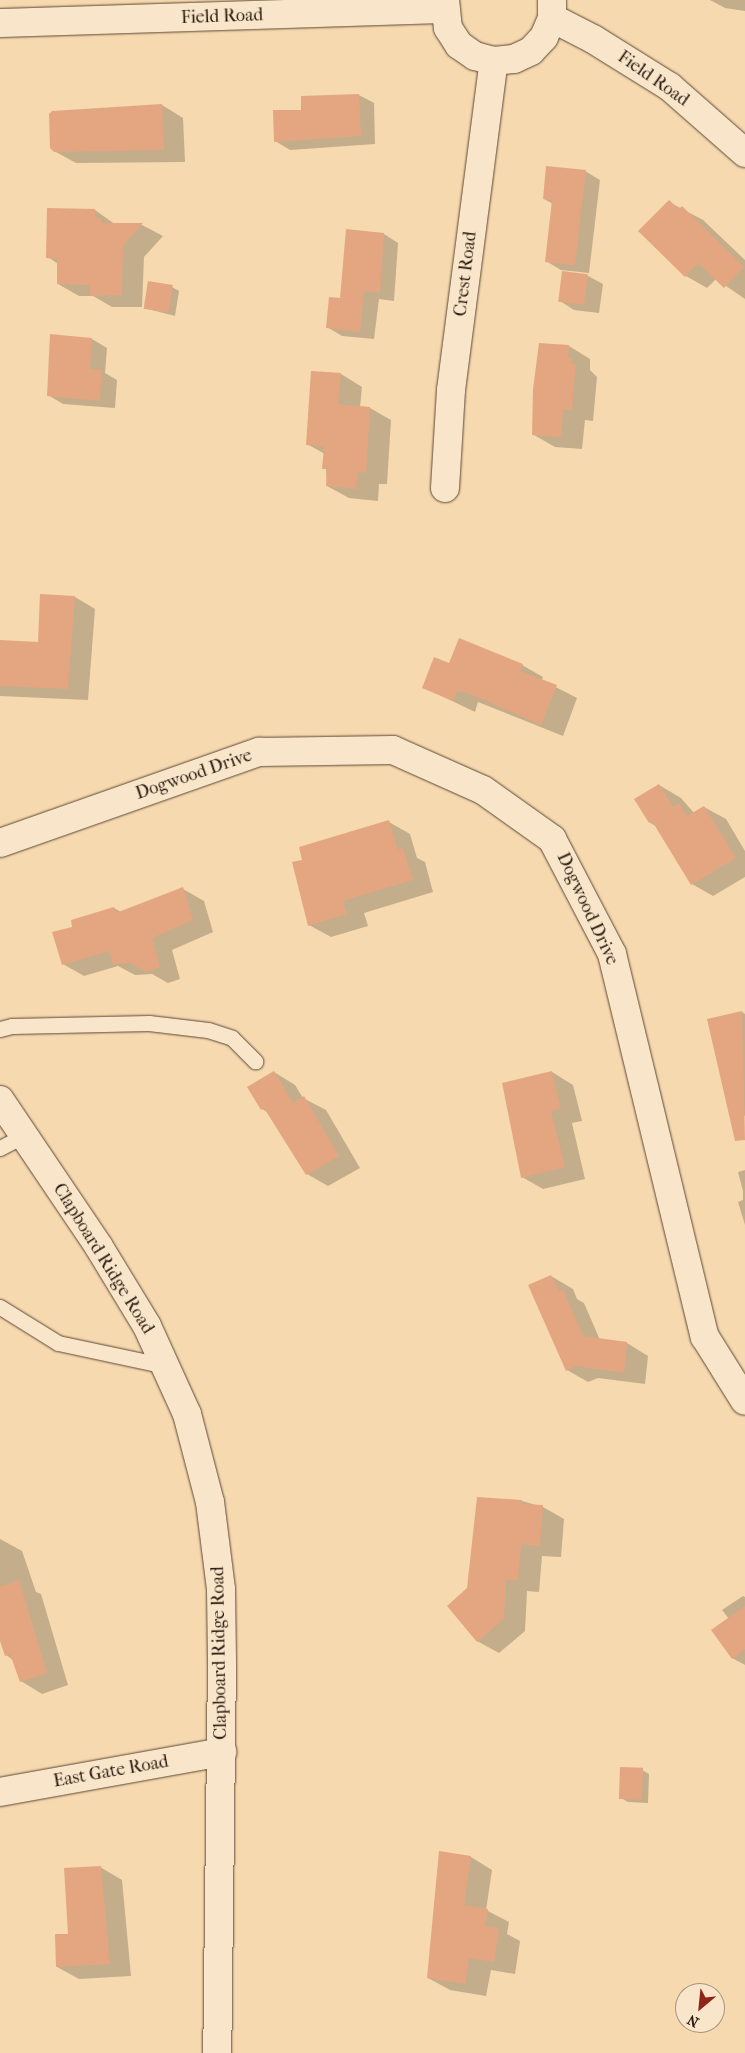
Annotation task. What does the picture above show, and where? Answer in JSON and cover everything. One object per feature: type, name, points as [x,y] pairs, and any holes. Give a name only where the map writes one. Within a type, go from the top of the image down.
[{"type":"street","name":"Field Road","points":[[0,23],[444,5],[448,28],[459,45],[475,56],[494,61],[514,60],[531,51],[544,37],[552,9],[593,39],[670,87],[745,152]]},
{"type":"street","name":"Crest Road","points":[[445,488],[451,390],[494,61]]},
{"type":"street","name":"Dogwood Drive","points":[[0,843],[259,752],[393,750],[483,790],[544,834],[556,843],[612,954],[705,1337],[745,1401]]},
{"type":"street","name":"Clapboard Ridge Road","points":[[0,1100],[114,1270],[147,1326],[187,1414],[210,1502],[221,1588],[222,1752],[217,2053]]},
{"type":"street","name":"East Gate Road","points":[[0,1792],[222,1752]]},
{"type":"lane","points":[[0,1029],[12,1026],[149,1023],[208,1030],[232,1038],[255,1061]]},
{"type":"lane","points":[[0,1148],[24,1135]]},
{"type":"lane","points":[[0,1307],[58,1342],[166,1366]]},
{"type":"building","points":[[359,94],[361,136],[274,142],[273,110],[301,110],[301,96]]},
{"type":"building","points":[[162,104],[164,150],[54,152],[50,148],[49,114],[52,111]]},
{"type":"building","points":[[546,166],[586,170],[575,265],[545,262],[552,200],[543,199]]},
{"type":"building","points":[[669,200],[679,209],[682,206],[744,267],[724,288],[698,263],[685,277],[638,231]]},
{"type":"building","points":[[47,208],[95,209],[95,217],[101,218],[101,223],[143,223],[123,245],[122,295],[90,296],[90,285],[57,284],[57,259],[46,258]]},
{"type":"building","points":[[346,229],[384,233],[380,293],[364,291],[360,332],[326,328],[329,297],[340,298]]},
{"type":"building","points":[[562,271],[588,274],[584,305],[558,302]]},
{"type":"building","points":[[148,281],[173,285],[168,313],[144,309]]},
{"type":"building","points":[[50,334],[92,338],[90,369],[102,370],[100,401],[47,396]]},
{"type":"building","points":[[539,343],[569,345],[568,358],[572,358],[571,363],[576,364],[572,410],[563,409],[561,437],[532,435],[533,389]]},
{"type":"building","points":[[311,371],[341,373],[338,404],[370,407],[366,473],[358,472],[357,489],[326,486],[327,469],[322,469],[324,447],[306,445]]},
{"type":"building","points":[[40,594],[75,596],[68,689],[0,686],[0,640],[38,642]]},
{"type":"building","points":[[459,638],[523,664],[520,671],[557,685],[541,725],[468,693],[457,691],[453,701],[422,688],[434,657],[449,663]]},
{"type":"building","points":[[659,784],[673,807],[679,803],[687,816],[704,806],[736,858],[691,885],[652,821],[649,823],[634,799]]},
{"type":"building","points":[[389,820],[398,850],[403,848],[413,880],[343,901],[347,914],[308,926],[292,862],[302,860],[299,847]]},
{"type":"building","points":[[183,887],[193,920],[152,938],[160,967],[146,972],[130,963],[113,964],[109,951],[62,965],[52,932],[72,927],[71,920],[114,907],[116,913]]},
{"type":"building","points":[[742,1011],[745,1140],[735,1141],[707,1019]]},
{"type":"building","points":[[274,1071],[293,1103],[304,1096],[339,1156],[306,1175],[264,1108],[261,1110],[247,1087]]},
{"type":"building","points":[[552,1071],[561,1109],[551,1111],[565,1167],[521,1178],[502,1083]]},
{"type":"building","points":[[551,1275],[559,1291],[563,1289],[583,1336],[627,1342],[624,1373],[576,1366],[566,1371],[528,1285]]},
{"type":"building","points":[[477,1497],[522,1500],[522,1504],[543,1505],[540,1546],[521,1544],[518,1580],[506,1580],[504,1619],[477,1642],[447,1606],[467,1588]]},
{"type":"building","points":[[19,1580],[47,1673],[20,1682],[10,1654],[5,1656],[0,1641],[0,1587]]},
{"type":"building","points":[[745,1606],[745,1649],[732,1659],[711,1630]]},
{"type":"building","points":[[620,1767],[643,1768],[642,1800],[619,1799]]},
{"type":"building","points":[[439,1851],[471,1856],[464,1905],[488,1909],[485,1926],[499,1928],[494,1962],[469,1958],[465,1984],[427,1978]]},
{"type":"building","points":[[101,1866],[110,1964],[56,1967],[55,1934],[68,1934],[64,1868]]}]
